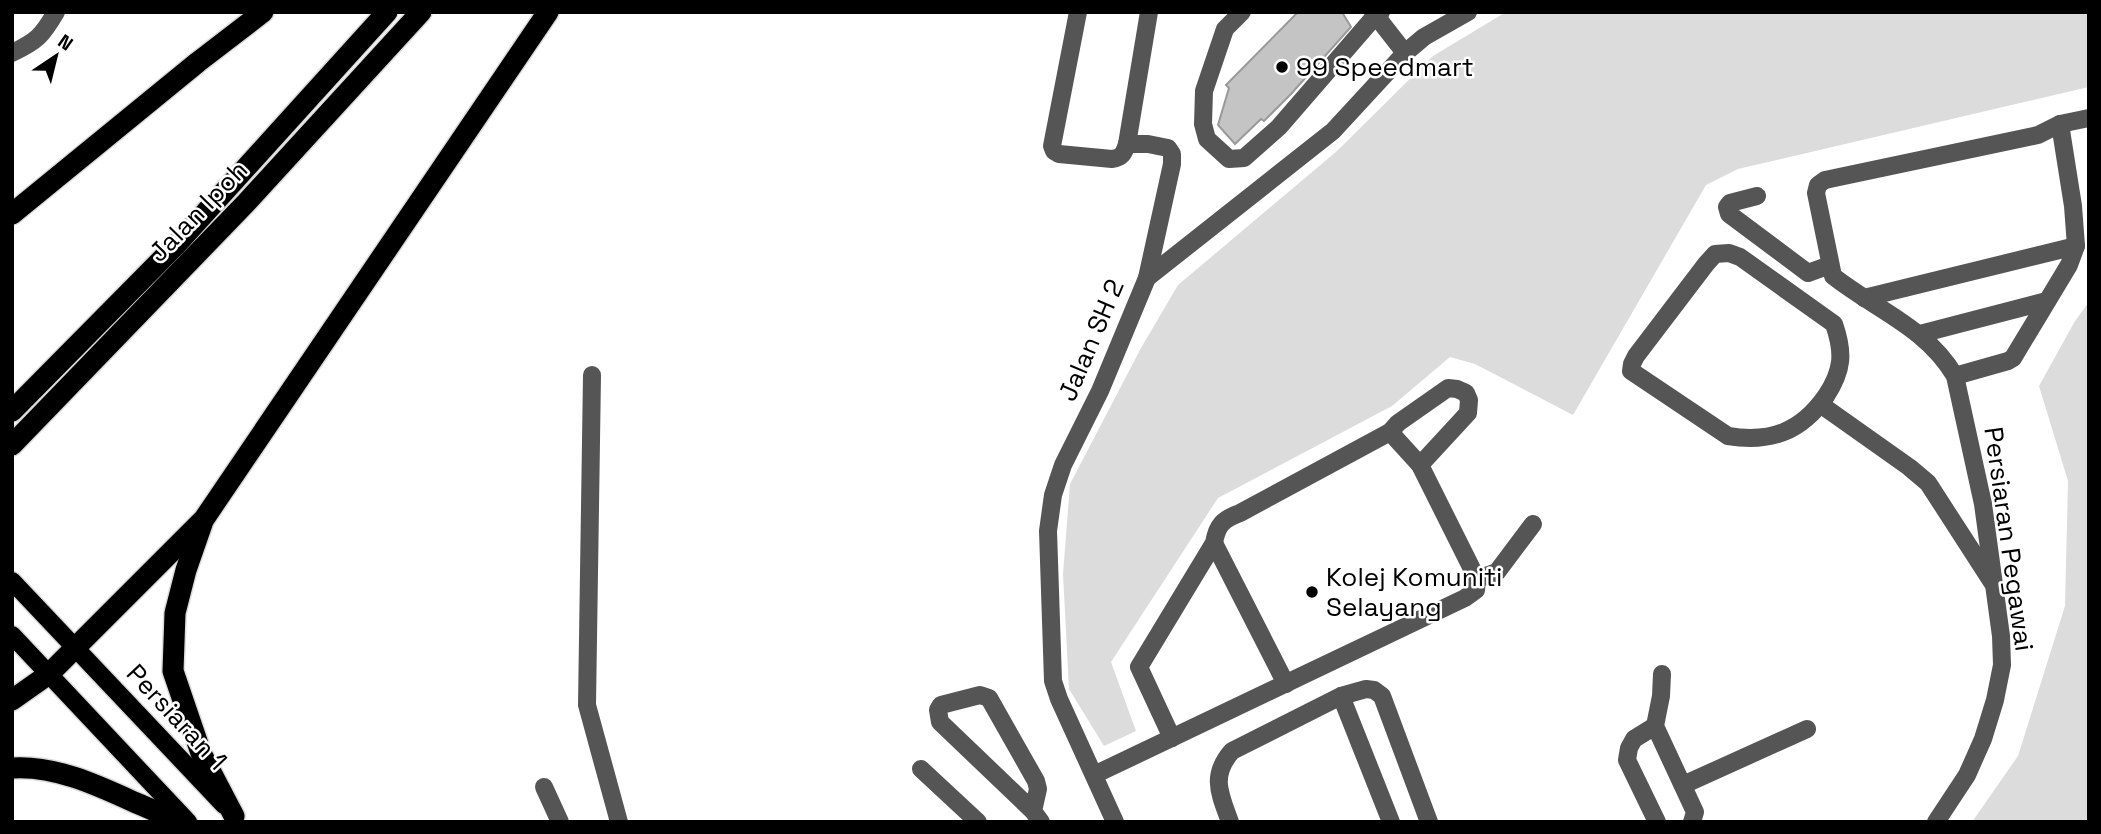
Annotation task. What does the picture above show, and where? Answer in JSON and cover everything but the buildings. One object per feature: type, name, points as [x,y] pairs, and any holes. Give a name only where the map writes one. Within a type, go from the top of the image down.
[{"type":"highway","points":[[12,212],[263,12]]},
{"type":"highway","name":"Jalan Ipoh","points":[[12,411],[176,245],[387,12]]},
{"type":"highway","name":"Jalan Ipoh","points":[[12,445],[245,204],[421,12]]},
{"type":"highway","points":[[12,700],[49,674],[204,519],[548,12]]},
{"type":"highway","points":[[204,519],[186,569],[175,613],[173,671],[201,753],[236,819]]},
{"type":"highway","points":[[12,768],[24,767],[64,774],[102,787],[174,822]]},
{"type":"main road","name":"Persiaran 1","points":[[12,581],[236,819]]},
{"type":"main road","points":[[12,635],[188,822]]},
{"type":"street","points":[[12,53],[34,42],[56,12]]},
{"type":"street","points":[[1079,12],[1052,146],[1059,154],[1112,159],[1119,158],[1124,153],[1149,12]]},
{"type":"street","points":[[1242,12],[1226,29],[1203,91],[1203,124],[1207,139],[1229,159],[1244,158],[1279,127],[1377,13],[1405,53]]},
{"type":"street","name":"Jalan SH 2","points":[[1115,822],[1059,699],[1054,681],[1048,531],[1053,495],[1063,465],[1100,391],[1147,278],[1333,131],[1405,53],[1424,37],[1468,12]]},
{"type":"street","points":[[2060,124],[2081,204],[2076,246],[2069,265],[2013,358],[1955,376],[1945,358],[1920,334],[1833,276],[1816,194],[1818,185],[1825,180],[2038,135],[2060,124],[2089,118]]},
{"type":"street","points":[[1126,144],[1168,148],[1172,154],[1147,278]]},
{"type":"street","points":[[1757,196],[1730,203],[1727,207],[1729,214],[1808,273],[1830,265]]},
{"type":"street","points":[[1864,298],[2076,246]]},
{"type":"street","points":[[1728,253],[1740,257],[1834,324],[1840,343],[1837,379],[1820,404],[1808,419],[1792,429],[1770,437],[1747,439],[1728,436],[1631,371],[1632,364],[1706,264],[1715,254],[1728,253]]},
{"type":"street","points":[[1920,334],[2047,301]]},
{"type":"street","points":[[592,375],[587,705],[619,822]]},
{"type":"street","name":"Persiaran Pegawai","points":[[1936,822],[1967,775],[1983,739],[2002,666],[2001,636],[1981,492],[1955,376]]},
{"type":"street","points":[[1172,738],[1139,667],[1214,543],[1217,528],[1226,518],[1391,432],[1398,423],[1448,388],[1466,393],[1469,400],[1468,413],[1420,465]]},
{"type":"street","points":[[1820,404],[1928,482],[1994,584]]},
{"type":"street","points":[[1094,775],[1465,598],[1476,590],[1478,579],[1420,465],[1391,432]]},
{"type":"street","points":[[1478,579],[1497,572],[1533,523]]},
{"type":"street","points":[[1214,543],[1286,684]]},
{"type":"street","points":[[1662,674],[1655,726],[1695,812],[1692,822]]},
{"type":"street","points":[[1230,822],[1218,791],[1218,773],[1232,751],[1342,696],[1366,689],[1374,690],[1382,696],[1429,822]]},
{"type":"street","points":[[980,695],[989,698],[1036,781],[1037,816],[940,722],[938,710],[941,705],[980,695]]},
{"type":"street","points":[[1342,696],[1391,822]]},
{"type":"street","points":[[1655,726],[1634,739],[1627,760],[1657,822]]},
{"type":"street","points":[[1683,785],[1807,729]]},
{"type":"street","points":[[920,769],[978,822]]},
{"type":"street","points":[[544,787],[560,822]]},
{"type":"shaded area","points":[[1506,12],[2089,12],[2089,87],[1738,169],[1706,185],[1573,415],[1475,364],[1450,357],[1392,406],[1218,498],[1111,662],[1136,731],[1104,746],[1069,689],[1063,574],[1070,484],[1141,348],[1178,285],[1337,151],[1433,56]]},
{"type":"shaded area","points":[[2089,302],[2089,822],[1972,822],[2018,756],[2065,606],[2068,481],[2039,386],[2075,321]]},
{"type":"place","name":"99 Speedmart","points":[[1282,67]]},
{"type":"place","name":"Kolej Komuniti Selayang","points":[[1312,592]]}]
